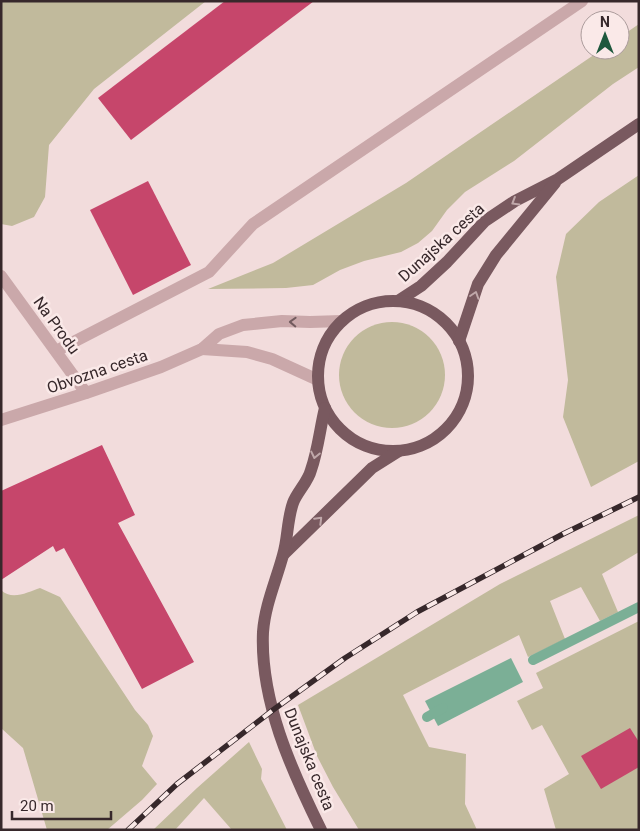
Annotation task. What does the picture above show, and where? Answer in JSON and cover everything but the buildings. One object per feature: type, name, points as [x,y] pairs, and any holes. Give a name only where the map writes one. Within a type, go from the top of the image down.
[{"type":"main road","name":"Dunajska cesta","points":[[398,301],[421,286],[447,262],[485,221],[515,200],[558,179],[639,124]]},
{"type":"main road","name":"Dunajska cesta","points":[[459,341],[478,284],[496,255],[558,179]]},
{"type":"main road","name":"Dunajska cesta","points":[[398,301],[419,306],[434,313],[446,324],[459,341],[466,361],[468,381],[459,411],[438,435],[420,446],[400,450],[377,449],[356,441],[338,426],[325,408],[318,380],[321,354],[333,330],[362,307],[380,302],[398,301]]},
{"type":"main road","name":"Dunajska cesta","points":[[321,830],[282,743],[266,677],[264,654],[265,616],[284,554],[293,504],[311,472],[325,408]]},
{"type":"main road","name":"Dunajska cesta","points":[[284,554],[372,468],[400,450]]},
{"type":"street","points":[[56,351],[209,272],[253,224],[582,1]]},
{"type":"street","name":"Na Produ","points":[[1,276],[86,393]]},
{"type":"street","name":"Obvozna cesta","points":[[1,420],[147,372],[202,349],[219,334],[243,325],[282,321],[342,321]]},
{"type":"street","name":"Obvozna cesta","points":[[202,349],[247,352],[272,359],[318,380]]},
{"type":"shaded area","points":[[1,1],[206,1],[94,89],[49,145],[45,197],[34,217],[12,226],[1,224]]},
{"type":"shaded area","points":[[639,24],[639,67],[613,84],[514,161],[465,192],[447,210],[432,231],[418,243],[401,252],[364,261],[340,270],[313,285],[286,288],[208,289],[273,263],[406,183],[586,60],[630,60],[630,30]]},
{"type":"shaded area","points":[[639,175],[639,461],[591,487],[563,417],[568,380],[556,277],[566,234],[599,202]]},
{"type":"shaded area","points":[[392,322],[412,326],[430,337],[441,355],[445,375],[441,395],[430,413],[412,424],[392,428],[372,424],[354,413],[343,395],[339,375],[343,355],[354,337],[372,326]]},
{"type":"shaded area","points":[[639,515],[639,552],[602,574],[618,612],[600,621],[581,587],[550,601],[565,639],[528,657],[519,635],[403,695],[429,747],[466,754],[465,804],[477,830],[359,830],[317,756],[298,705],[500,584]]},
{"type":"shaded area","points":[[40,588],[60,597],[135,710],[148,725],[153,736],[142,766],[157,784],[142,800],[107,830],[47,830],[23,748],[1,728],[1,590],[10,595],[15,595]]},
{"type":"shaded area","points":[[639,621],[639,830],[556,830],[544,789],[569,774],[542,725],[532,730],[517,701],[543,688],[536,673]]},
{"type":"shaded area","points":[[511,658],[523,682],[438,726],[425,701]]},
{"type":"shaded area","points":[[249,742],[262,769],[261,779],[287,830],[232,830],[204,798],[175,830],[153,830],[197,788]]},
{"type":"waterway","points":[[533,660],[639,607]]},
{"type":"waterway","points":[[427,717],[443,708]]},
{"type":"railway","points":[[128,830],[177,784],[273,710],[345,658],[417,612],[563,534],[639,497]]}]
